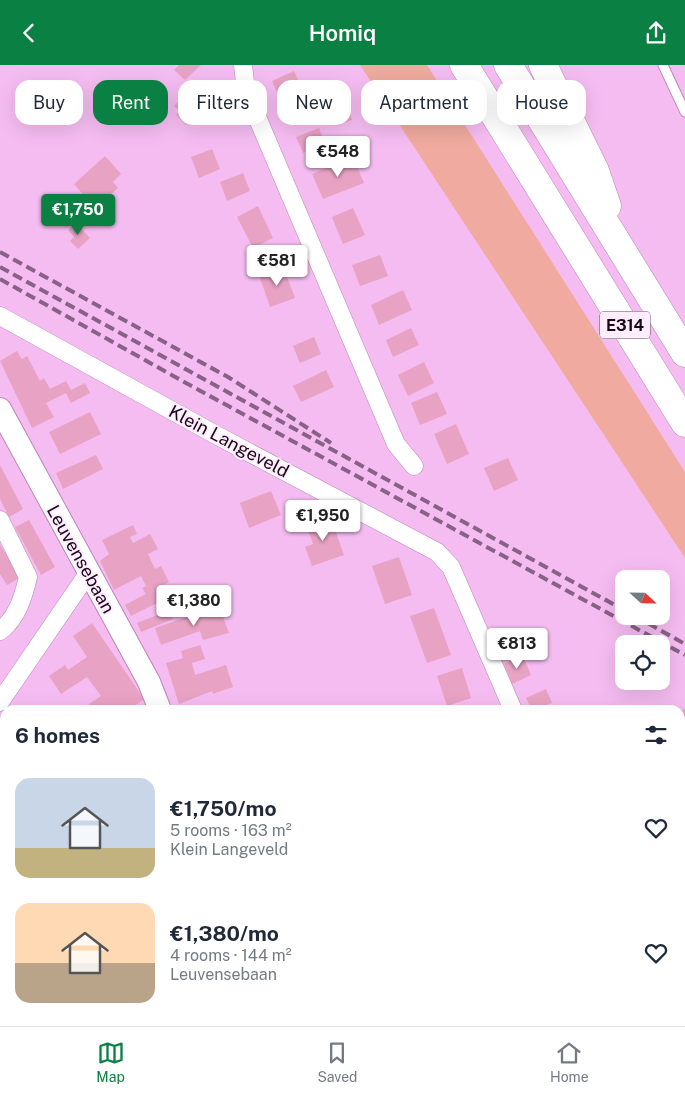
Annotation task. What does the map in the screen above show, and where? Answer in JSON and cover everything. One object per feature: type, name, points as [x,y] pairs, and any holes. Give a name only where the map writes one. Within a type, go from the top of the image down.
[{"type":"highway","name":"E314","points":[[464,65],[685,423]]},
{"type":"highway","name":"E314","points":[[508,65],[685,353]]},
{"type":"highway","points":[[543,65],[595,171],[623,253]]},
{"type":"street","points":[[243,65],[246,91],[396,444],[414,466]]},
{"type":"street","name":"Klein Langeveld","points":[[0,315],[443,557],[451,567],[511,705]]},
{"type":"street","name":"Leuvensebaan","points":[[0,409],[149,682],[158,705]]},
{"type":"street","points":[[0,520],[28,577],[22,601],[8,625],[0,631]]},
{"type":"street","points":[[0,701],[89,572]]},
{"type":"lane","points":[[663,65],[685,112]]},
{"type":"shaded area","points":[[360,65],[427,65],[437,80],[370,80]]},
{"type":"shaded area","points":[[400,125],[465,125],[685,472],[685,558]]},
{"type":"building","points":[[179,65],[201,65],[185,80],[174,70]]},
{"type":"building","points":[[294,71],[298,80],[277,80],[277,93],[272,81]]},
{"type":"building","points":[[319,128],[325,143],[303,153],[296,137]]},
{"type":"building","points":[[212,149],[220,169],[199,178],[191,157]]},
{"type":"building","points":[[105,156],[121,174],[113,182],[118,188],[102,202],[98,198],[91,204],[74,184]]},
{"type":"building","points":[[353,157],[364,183],[323,199],[312,174]]},
{"type":"building","points":[[243,173],[250,191],[227,201],[220,182]]},
{"type":"building","points":[[258,206],[273,238],[253,248],[237,217]]},
{"type":"building","points":[[353,208],[365,235],[343,244],[332,217]]},
{"type":"building","points":[[76,223],[90,238],[78,249],[70,241],[74,237],[68,230]]},
{"type":"building","points":[[380,255],[388,276],[360,286],[352,265]]},
{"type":"building","points":[[283,266],[295,298],[270,307],[259,275]]},
{"type":"building","points":[[403,290],[412,310],[379,325],[371,305]]},
{"type":"building","points":[[411,328],[419,345],[393,357],[386,340]]},
{"type":"building","points":[[314,337],[321,354],[300,363],[293,346]]},
{"type":"building","points":[[17,351],[22,359],[27,356],[40,381],[44,378],[50,389],[66,381],[71,390],[85,383],[90,393],[71,403],[66,393],[46,403],[54,417],[32,428],[0,361]]},
{"type":"building","points":[[424,362],[434,383],[408,396],[398,375]]},
{"type":"building","points":[[326,370],[334,387],[301,402],[293,386]]},
{"type":"building","points":[[437,392],[447,414],[420,425],[411,403]]},
{"type":"building","points":[[90,412],[101,434],[60,454],[49,432]]},
{"type":"building","points":[[456,424],[469,454],[447,464],[434,434]]},
{"type":"building","points":[[96,455],[103,469],[63,489],[56,473]]},
{"type":"building","points":[[508,458],[518,480],[494,491],[484,468]]},
{"type":"building","points":[[0,465],[23,509],[9,517],[0,499]]},
{"type":"building","points":[[271,491],[281,515],[249,528],[240,503]]},
{"type":"building","points":[[330,516],[344,555],[312,566],[305,547],[313,544],[306,525]]},
{"type":"building","points":[[29,520],[55,567],[41,575],[15,527]]},
{"type":"building","points":[[133,525],[137,534],[130,537],[133,543],[150,534],[158,549],[148,554],[155,569],[161,566],[169,582],[161,586],[167,598],[131,616],[125,605],[146,594],[142,588],[146,586],[141,576],[114,590],[100,561],[109,554],[102,540]]},
{"type":"building","points":[[0,545],[21,577],[7,585],[0,574]]},
{"type":"building","points":[[399,557],[412,595],[385,604],[372,566]]},
{"type":"building","points":[[219,606],[229,633],[203,640],[200,631],[161,645],[155,628]]},
{"type":"building","points":[[434,608],[451,655],[427,663],[410,616]]},
{"type":"building","points":[[170,610],[173,619],[141,632],[137,623]]},
{"type":"building","points":[[92,623],[144,699],[136,705],[90,705],[101,696],[87,677],[61,694],[49,676],[65,665],[68,670],[87,657],[73,636]]},
{"type":"building","points":[[200,645],[205,659],[192,663],[195,675],[226,665],[233,687],[213,694],[212,691],[179,704],[166,663],[183,658],[181,651]]},
{"type":"building","points":[[523,656],[531,675],[512,684],[504,664]]},
{"type":"building","points":[[462,668],[471,698],[447,705],[437,676]]},
{"type":"building","points":[[546,689],[552,703],[530,705],[526,698]]},
{"type":"railway","points":[[0,252],[228,377],[331,443]]},
{"type":"railway","points":[[0,267],[615,605]]},
{"type":"railway","points":[[0,279],[186,383],[685,655]]},
{"type":"railway","points":[[651,625],[685,644]]}]
